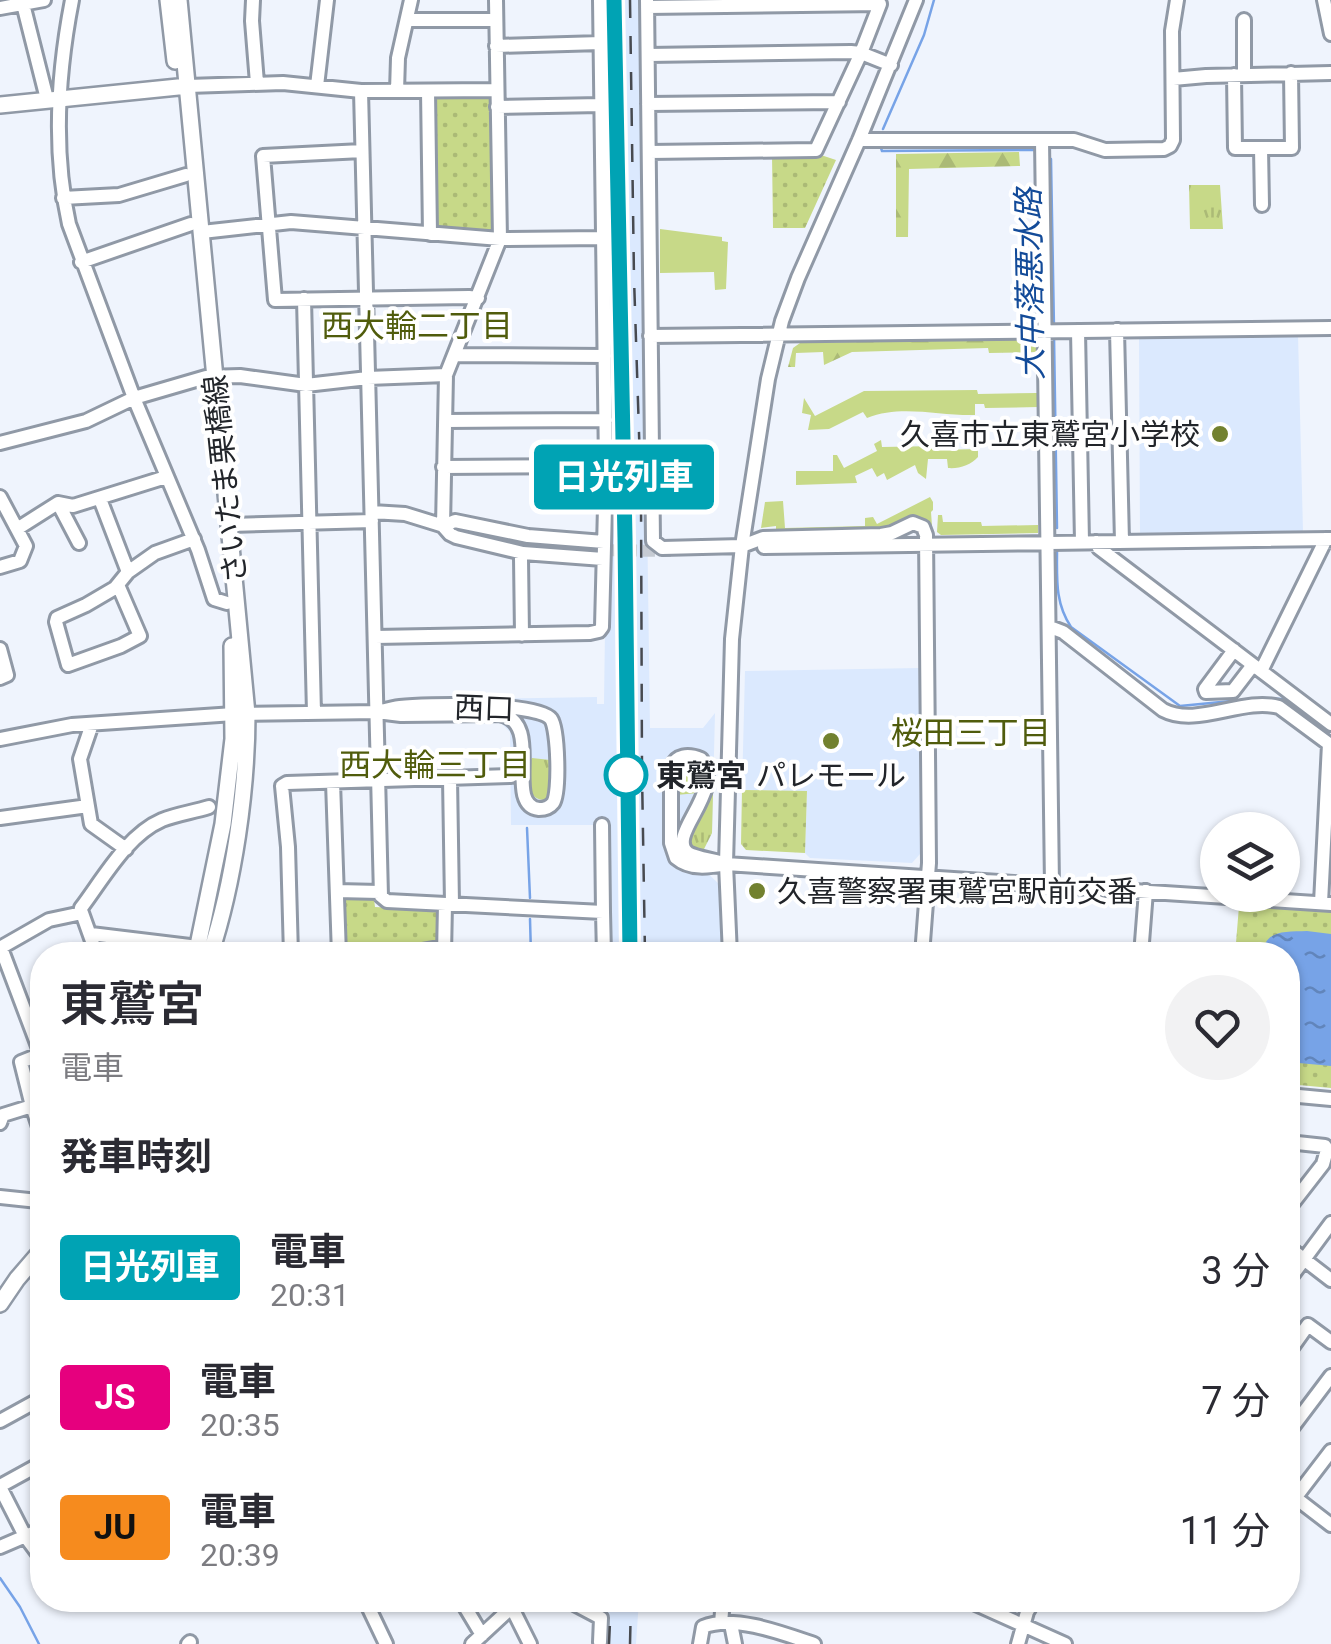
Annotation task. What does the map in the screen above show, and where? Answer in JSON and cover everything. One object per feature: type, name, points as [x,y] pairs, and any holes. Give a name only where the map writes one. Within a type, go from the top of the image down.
[{"type":"main road","name":"さいたま栗橋線","points":[[168,0],[182,86],[230,525],[244,785],[222,910],[207,942]]},
{"type":"main road","name":"さいたま栗橋線","points":[[179,0],[186,175],[196,228]]},
{"type":"main road","points":[[0,104],[182,86]]},
{"type":"main road","name":"さいたま栗橋線","points":[[211,377],[227,604],[240,714]]},
{"type":"main road","points":[[0,1290],[30,1251]]},
{"type":"main road","points":[[0,1304],[30,1264]]},
{"type":"street","points":[[0,8],[44,0]]},
{"type":"street","points":[[53,98],[72,0]]},
{"type":"street","points":[[160,0],[168,0]]},
{"type":"street","points":[[253,0],[257,83]]},
{"type":"street","points":[[316,86],[326,0]]},
{"type":"street","points":[[397,91],[398,58],[411,0]]},
{"type":"street","points":[[496,0],[500,239],[446,376],[444,526],[456,537],[523,553],[604,558]]},
{"type":"street","points":[[375,637],[590,634],[602,626],[606,420],[600,0]]},
{"type":"street","points":[[729,942],[726,864],[731,663],[742,546],[768,379],[778,334],[798,278],[916,0]]},
{"type":"street","points":[[859,140],[1074,140],[1105,150],[1164,150],[1173,140],[1172,31],[1177,0]]},
{"type":"street","points":[[1324,0],[1331,34]]},
{"type":"street","points":[[23,2],[53,98],[63,198],[82,262],[194,539],[214,599],[227,604]]},
{"type":"street","points":[[649,152],[816,150],[880,4],[647,3],[654,540],[662,548],[742,546],[763,538],[886,534],[912,522],[923,527],[929,876],[923,942]]},
{"type":"street","points":[[406,20],[496,20]]},
{"type":"street","points":[[1244,20],[1236,148],[1292,148],[1291,74]]},
{"type":"street","points":[[496,46],[601,43]]},
{"type":"street","points":[[648,55],[861,53],[890,65]]},
{"type":"street","points":[[1173,79],[1331,72]]},
{"type":"street","points":[[182,86],[257,83],[361,91],[497,90]]},
{"type":"street","points":[[361,91],[382,899],[603,912]]},
{"type":"street","points":[[428,91],[430,234]]},
{"type":"street","points":[[648,104],[839,102]]},
{"type":"street","points":[[497,107],[602,104]]},
{"type":"street","points":[[1042,140],[1051,331],[1048,543],[1052,884]]},
{"type":"street","points":[[1261,148],[1262,205]]},
{"type":"street","points":[[362,151],[263,156],[274,300],[478,298]]},
{"type":"street","points":[[63,198],[119,195],[186,175]]},
{"type":"street","points":[[82,262],[196,228],[291,222],[500,239],[603,238]]},
{"type":"street","points":[[304,299],[314,713]]},
{"type":"street","points":[[650,336],[1331,328]]},
{"type":"street","points":[[1117,330],[1122,542]]},
{"type":"street","points":[[1078,331],[1089,542]]},
{"type":"street","points":[[454,355],[605,356]]},
{"type":"street","points":[[0,443],[86,420],[134,398],[211,377],[240,376],[306,385],[368,378],[446,376]]},
{"type":"street","points":[[445,421],[606,420]]},
{"type":"street","points":[[443,467],[606,466]]},
{"type":"street","points":[[16,529],[58,503],[73,506],[166,477]]},
{"type":"street","points":[[0,497],[26,546],[20,561],[0,567]]},
{"type":"street","points":[[100,499],[128,572]]},
{"type":"street","points":[[58,503],[80,543]]},
{"type":"street","points":[[230,525],[406,514],[518,544],[588,550]]},
{"type":"street","points":[[444,526],[455,521],[528,536],[604,542]]},
{"type":"street","points":[[118,585],[140,636],[68,664],[57,618],[118,585],[128,572],[155,552],[194,539]]},
{"type":"street","points":[[764,547],[1328,539],[1257,668],[1233,691],[1206,692],[1234,650]]},
{"type":"street","points":[[1089,542],[1329,717]]},
{"type":"street","points":[[742,546],[762,555],[917,551],[926,544]]},
{"type":"street","points":[[522,635],[523,553]]},
{"type":"street","points":[[726,864],[689,854],[684,847],[684,834],[707,790],[707,771],[698,758],[682,756],[674,760],[671,769],[671,842],[674,855],[682,864],[929,876],[1326,904],[1329,744],[1272,705],[1174,716],[1063,632],[1050,627]]},
{"type":"street","points":[[0,650],[7,676],[0,678]]},
{"type":"street","name":"西口","points":[[508,706],[547,715],[556,736],[553,802],[539,809],[526,800],[520,728],[509,716],[377,712],[401,707],[508,706]]},
{"type":"street","points":[[0,739],[72,725],[240,714],[377,712]]},
{"type":"street","points":[[92,724],[80,759],[91,824],[126,849]]},
{"type":"street","points":[[291,942],[282,786],[511,776]]},
{"type":"street","points":[[445,942],[450,778]]},
{"type":"street","points":[[333,782],[338,942]]},
{"type":"street","points":[[0,818],[88,806]]},
{"type":"street","points":[[80,913],[126,849],[159,821],[208,807]]},
{"type":"street","points":[[602,825],[604,942]]},
{"type":"street","points":[[336,891],[380,892]]},
{"type":"street","points":[[1142,942],[1146,891]]},
{"type":"street","points":[[80,913],[93,942]]},
{"type":"street","points":[[30,1026],[0,948],[49,920],[80,913]]},
{"type":"street","points":[[91,934],[140,942]]},
{"type":"street","points":[[30,1058],[21,1062],[30,1098]]},
{"type":"street","points":[[1300,1096],[1331,1099]]},
{"type":"street","points":[[0,1123],[3,1115],[30,1107]]},
{"type":"street","points":[[1300,1143],[1325,1146],[1328,1150],[1323,1164],[1300,1194]]},
{"type":"street","points":[[0,1197],[30,1199]]},
{"type":"street","points":[[1300,1265],[1331,1223]]},
{"type":"street","points":[[1300,1256],[1331,1280]]},
{"type":"street","points":[[1300,1336],[1308,1325],[1331,1342]]},
{"type":"street","points":[[1300,1417],[1331,1376]]},
{"type":"street","points":[[0,1421],[30,1405]]},
{"type":"street","points":[[1300,1485],[1331,1451]]},
{"type":"street","points":[[30,1470],[0,1486],[30,1543]]},
{"type":"street","points":[[1300,1500],[1331,1525]]},
{"type":"street","points":[[4,1545],[30,1534]]},
{"type":"street","points":[[371,1612],[386,1644]]},
{"type":"street","points":[[466,1612],[477,1639],[502,1612]]},
{"type":"street","points":[[514,1612],[530,1644]]},
{"type":"street","points":[[589,1612],[601,1618],[600,1642]]},
{"type":"street","points":[[724,1612],[735,1644]]},
{"type":"street","points":[[994,1612],[1064,1644]]},
{"type":"street","points":[[1018,1644],[1027,1612]]},
{"type":"street","points":[[700,1644],[706,1625],[726,1624],[767,1630],[814,1644]]},
{"type":"shaded area","points":[[606,0],[640,0],[650,728],[703,728],[715,713],[712,833],[703,851],[704,870],[719,884],[724,942],[610,942],[605,825],[511,825],[510,732],[498,720],[403,722],[404,700],[597,697],[597,704],[604,704],[609,336]]},
{"type":"shaded area","name":"久喜市立東鷲宮小学校","points":[[1298,335],[1303,531],[1140,533],[1139,337]]},
{"type":"shaded area","name":"パレモール","points":[[919,668],[920,854],[912,863],[810,858],[805,853],[807,791],[742,790],[745,671]]},
{"type":"shaded area","points":[[605,1612],[638,1612],[636,1644],[604,1644]]},
{"type":"green space","points":[[437,98],[490,98],[492,234],[434,228],[433,102]]},
{"type":"green space","points":[[1019,152],[1020,166],[909,169],[908,237],[896,237],[896,154]]},
{"type":"green space","points":[[818,154],[836,160],[805,228],[773,228],[772,155]]},
{"type":"green space","points":[[1189,185],[1220,185],[1223,229],[1190,229]]},
{"type":"green space","points":[[660,229],[722,237],[722,241],[728,242],[726,289],[715,290],[714,272],[660,273]]},
{"type":"green space","points":[[1037,338],[1043,342],[1039,360],[1038,352],[989,353],[988,348],[852,352],[824,365],[823,352],[796,353],[795,367],[788,367],[793,348],[800,343]]},
{"type":"green space","points":[[977,390],[978,394],[1037,393],[1038,407],[985,408],[984,404],[975,404],[975,415],[907,411],[867,418],[863,412],[829,429],[808,430],[811,415],[802,413],[804,398],[815,416],[864,391]]},
{"type":"green space","points":[[881,440],[882,447],[978,449],[978,457],[952,468],[948,468],[947,459],[928,459],[926,479],[915,465],[887,480],[884,473],[877,477],[872,468],[855,476],[857,483],[796,485],[796,471],[833,471],[833,455],[837,455],[844,468],[877,451],[874,444]]},
{"type":"green space","points":[[930,497],[933,510],[929,530],[927,526],[888,532],[776,535],[776,526],[761,528],[765,502],[783,501],[785,528],[865,526],[865,518],[873,517],[877,524]]},
{"type":"green space","points":[[938,515],[942,515],[943,522],[981,522],[982,526],[1038,525],[1038,533],[941,535],[937,532]]},
{"type":"green space","points":[[707,757],[714,757],[712,833],[703,851],[693,847],[689,837],[711,788]]},
{"type":"green space","points":[[532,758],[550,760],[550,792],[545,800],[530,791],[528,770]]},
{"type":"green space","points":[[687,761],[700,766],[702,787],[698,793],[676,795],[677,767]]},
{"type":"green space","points":[[742,790],[807,791],[805,853],[746,850],[741,844]]},
{"type":"green space","points":[[345,895],[371,895],[375,907],[436,910],[438,942],[343,942],[341,900]]},
{"type":"green space","points":[[1239,912],[1331,912],[1331,1088],[1300,1085],[1300,942],[1236,942]]},
{"type":"water","points":[[1284,932],[1331,934],[1331,1066],[1300,1063],[1300,942],[1266,942]]},
{"type":"waterway","name":"大中落悪水路","points":[[883,129],[924,35],[934,0]]},
{"type":"waterway","name":"大中落悪水路","points":[[881,148],[1034,150]]},
{"type":"waterway","name":"大中落悪水路","points":[[1051,159],[1054,328]]},
{"type":"waterway","name":"大中落悪水路","points":[[1054,336],[1057,528]]},
{"type":"waterway","name":"大中落悪水路","points":[[1057,551],[1060,600],[1071,627],[1180,706],[1282,699],[1331,736]]},
{"type":"waterway","points":[[527,828],[530,898]]},
{"type":"waterway","points":[[530,919],[531,942]]},
{"type":"waterway","points":[[0,1578],[39,1644]]},
{"type":"tunnel","points":[[589,550],[671,551]]},
{"type":"railway","points":[[614,0],[619,210]]},
{"type":"railway","points":[[630,0],[641,495],[645,942]]},
{"type":"railway","points":[[621,325],[630,942]]},
{"type":"railway","points":[[609,1644],[610,1612]]},
{"type":"railway","points":[[630,1644],[631,1612]]},
{"type":"train","name":"日光列車","points":[[614,0],[630,942]]},
{"type":"place","name":"久喜市立東鷲宮小学校","points":[[1220,434]]},
{"type":"place","name":"パレモール","points":[[831,741]]},
{"type":"place","name":"東鷲宮","points":[[626,775]]},
{"type":"place","name":"久喜警察署東鷲宮駅前交番","points":[[757,891]]},
{"type":"district","name":"西大輪二丁目","points":[[417,326]]},
{"type":"district","name":"桜田三丁目","points":[[971,733]]},
{"type":"district","name":"西大輪三丁目","points":[[435,765]]}]
